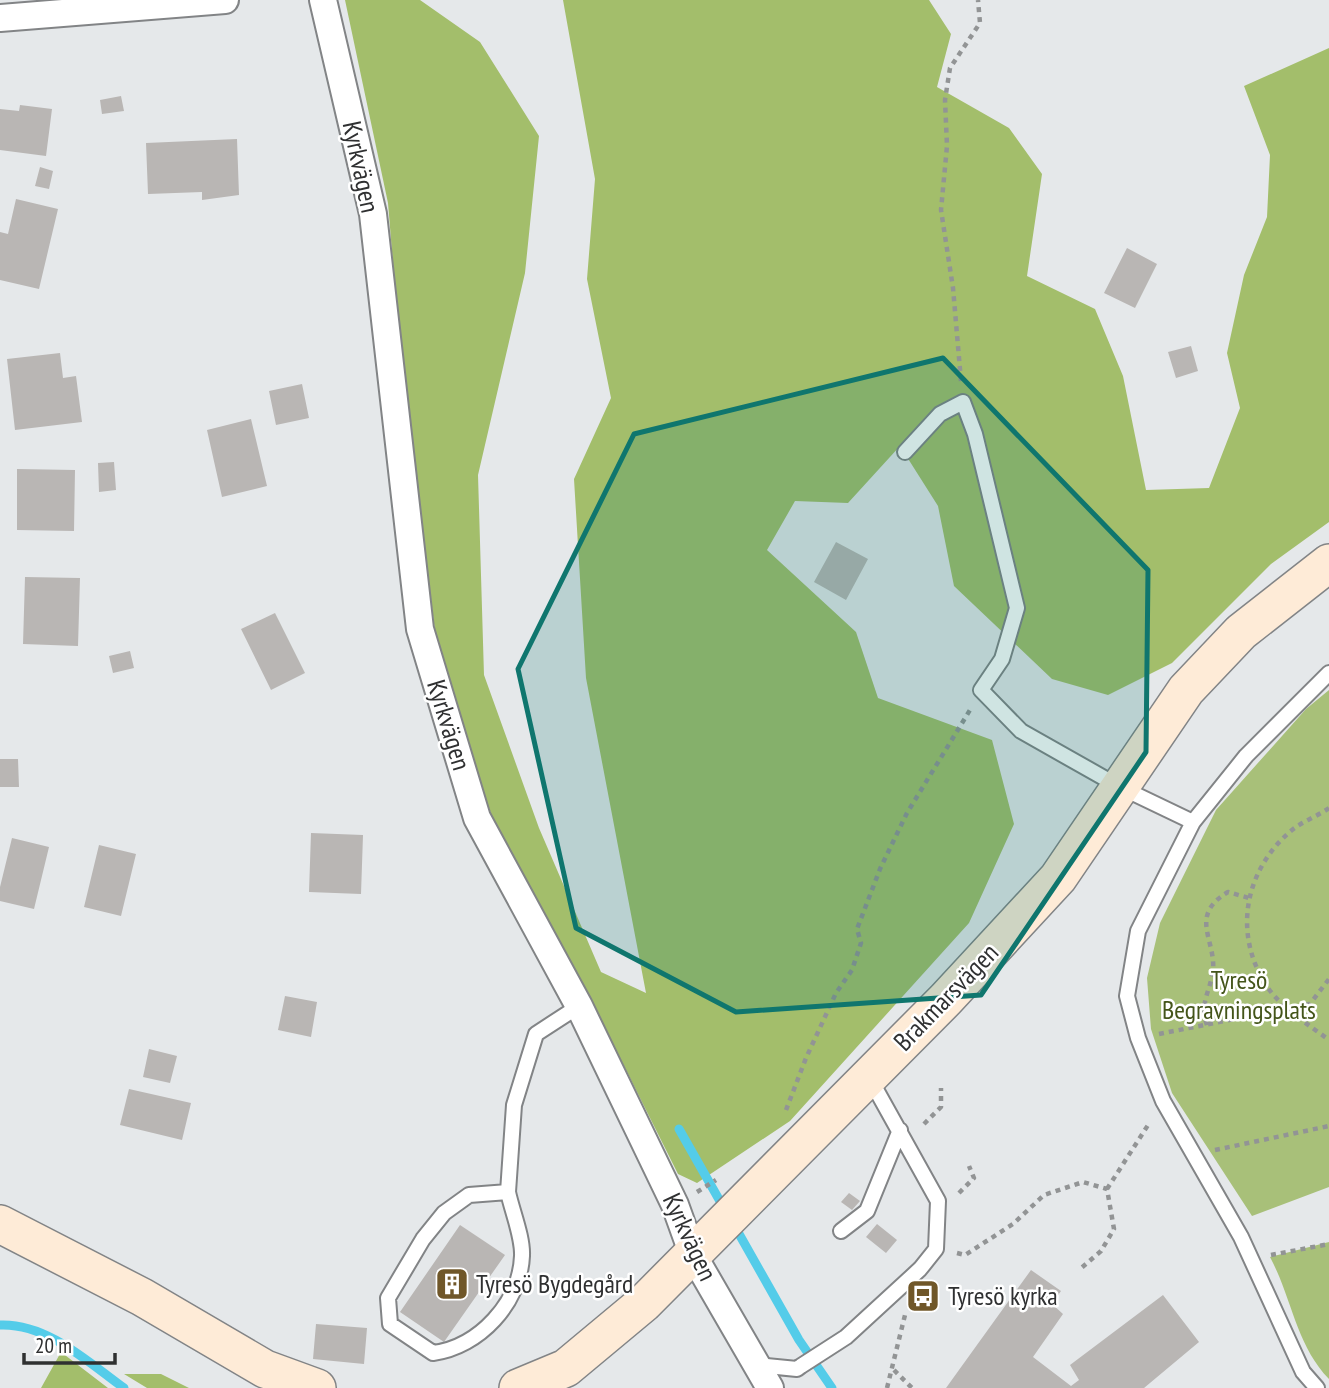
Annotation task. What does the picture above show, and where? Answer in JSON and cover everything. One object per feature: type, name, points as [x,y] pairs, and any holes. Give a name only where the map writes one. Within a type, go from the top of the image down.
[{"type":"street","points":[[0,18],[225,0]]},
{"type":"street","name":"Kyrkvägen","points":[[323,0],[373,214],[420,629],[477,818],[579,1006],[675,1205],[693,1255],[770,1388]]},
{"type":"street","name":"Brakmarsvägen","points":[[518,1388],[566,1368],[644,1303],[946,999],[1058,878],[1186,690],[1241,632],[1329,562]]},
{"type":"street","points":[[0,1224],[142,1297],[265,1369],[317,1388]]},
{"type":"lane","points":[[905,452],[940,414],[963,402],[975,434],[1017,608],[1002,659],[981,690],[1021,732],[1193,822]]},
{"type":"lane","points":[[1317,1388],[1303,1372],[1251,1259],[1163,1101],[1138,1038],[1127,996],[1138,931],[1193,822],[1246,756],[1329,673]]},
{"type":"lane","points":[[508,1192],[469,1195],[444,1213],[423,1239],[388,1298],[390,1324],[433,1353],[450,1351],[500,1317],[517,1282],[523,1254],[508,1192],[514,1105],[536,1034],[579,1006]]},
{"type":"lane","points":[[757,1364],[797,1369],[846,1337],[920,1269],[936,1249],[938,1201],[869,1076]]},
{"type":"lane","points":[[841,1231],[867,1211],[900,1130]]},
{"type":"path","points":[[963,402],[953,288],[941,210],[947,146],[945,100],[950,68],[980,23],[978,0]]},
{"type":"path","points":[[786,1112],[806,1058],[836,993],[852,970],[861,943],[857,929],[880,869],[908,813],[981,690]]},
{"type":"path","points":[[1329,808],[1292,830],[1269,856],[1251,882],[1245,919],[1253,957],[1268,988],[1289,1010],[1329,1040]]},
{"type":"path","points":[[1207,1025],[1203,1006],[1213,963],[1205,927],[1208,913],[1217,898],[1228,892],[1249,898]]},
{"type":"path","points":[[1138,1038],[1310,1004],[1329,979]]},
{"type":"path","points":[[924,1124],[941,1107],[941,1088]]},
{"type":"path","points":[[1079,1270],[1101,1251],[1114,1229],[1107,1189],[1163,1101]]},
{"type":"path","points":[[1193,1155],[1329,1126]]},
{"type":"path","points":[[959,1194],[974,1178],[969,1166]]},
{"type":"path","points":[[701,1189],[719,1178]]},
{"type":"path","points":[[936,1249],[965,1255],[1013,1224],[1044,1195],[1083,1182],[1107,1189]]},
{"type":"path","points":[[1251,1259],[1329,1244]]},
{"type":"path","points":[[887,1388],[894,1370],[905,1315]]},
{"type":"path","points":[[894,1370],[912,1388]]},
{"type":"highlighted area","points":[[943,358],[1148,570],[1146,752],[981,995],[736,1012],[576,928],[518,669],[634,434]]},
{"type":"green space","points":[[345,0],[420,0],[480,42],[539,136],[525,273],[478,475],[484,675],[539,828],[601,972],[646,993],[586,678],[574,479],[611,398],[587,279],[595,179],[563,0],[929,0],[951,34],[937,87],[1009,128],[1042,174],[1027,276],[1095,309],[1123,376],[1146,490],[1209,488],[1240,408],[1227,353],[1244,275],[1267,217],[1270,155],[1244,86],[1329,48],[1329,522],[1271,564],[1172,663],[1108,695],[1052,679],[954,586],[938,506],[900,446],[848,503],[795,501],[767,550],[856,632],[878,698],[992,740],[1014,824],[969,923],[790,1121],[697,1183],[678,1174],[591,1000],[498,834],[462,730],[435,631],[401,361],[388,203]]},
{"type":"green space","name":"Tyresö Begravningsplats","points":[[1329,690],[1329,1187],[1252,1216],[1172,1093],[1151,1029],[1147,978],[1160,923],[1216,810],[1306,709]]},
{"type":"green space","points":[[1329,1242],[1329,1379],[1309,1351],[1270,1257]]},
{"type":"green space","points":[[61,1352],[108,1388],[41,1388]]},
{"type":"green space","points":[[124,1374],[161,1374],[189,1388],[147,1388]]},
{"type":"building","points":[[121,96],[124,111],[102,114],[100,100]]},
{"type":"building","points":[[20,105],[52,109],[46,156],[0,150],[0,109],[19,111]]},
{"type":"building","points":[[237,139],[239,195],[202,200],[202,192],[148,194],[146,143]]},
{"type":"building","points":[[40,167],[53,171],[49,189],[35,186]]},
{"type":"building","points":[[16,199],[58,209],[39,289],[0,280],[0,232],[8,234]]},
{"type":"building","points":[[1127,248],[1157,264],[1135,308],[1104,293]]},
{"type":"building","points":[[1191,346],[1198,371],[1176,378],[1168,352]]},
{"type":"building","points":[[60,353],[63,378],[76,376],[82,422],[15,430],[7,359]]},
{"type":"building","points":[[302,384],[309,418],[276,425],[269,391]]},
{"type":"building","points":[[251,419],[267,486],[222,497],[207,430]]},
{"type":"building","points":[[114,462],[116,490],[99,492],[98,463]]},
{"type":"building","points":[[17,469],[75,470],[74,531],[17,530]]},
{"type":"building","points":[[836,542],[868,559],[846,600],[814,582]]},
{"type":"building","points":[[25,577],[80,578],[78,646],[23,644]]},
{"type":"building","points":[[275,613],[305,673],[271,690],[241,629]]},
{"type":"building","points":[[130,651],[134,668],[113,673],[109,656]]},
{"type":"building","points":[[0,759],[18,759],[19,787],[0,787]]},
{"type":"building","points":[[311,833],[363,835],[361,894],[309,892]]},
{"type":"building","points":[[12,838],[49,847],[34,909],[0,901],[0,887]]},
{"type":"building","points":[[99,845],[136,854],[121,916],[84,907]]},
{"type":"building","points":[[285,996],[317,1002],[311,1037],[278,1030]]},
{"type":"building","points":[[149,1049],[177,1056],[170,1083],[143,1077]]},
{"type":"building","points":[[129,1089],[191,1103],[182,1140],[120,1125]]},
{"type":"building","points":[[849,1193],[860,1201],[852,1210],[841,1202]]},
{"type":"building","points":[[877,1224],[897,1240],[886,1253],[866,1237]]},
{"type":"building","name":"Tyresö Bygdegård","points":[[460,1225],[505,1255],[444,1342],[400,1312]]},
{"type":"building","points":[[1031,1270],[1061,1291],[1052,1304],[1063,1314],[1033,1357],[1071,1386],[1079,1380],[1070,1365],[1163,1295],[1199,1342],[1144,1388],[946,1388]]},
{"type":"building","points":[[316,1324],[367,1328],[364,1364],[313,1359]]},
{"type":"waterway","points":[[679,1129],[725,1210]]},
{"type":"waterway","points":[[734,1225],[799,1340],[832,1388]]},
{"type":"waterway","points":[[0,1325],[34,1330],[50,1337],[124,1388]]},
{"type":"place","name":"Tyresö Bygdegård","points":[[452,1284]]},
{"type":"place","name":"Tyresö kyrka","points":[[923,1296]]}]
